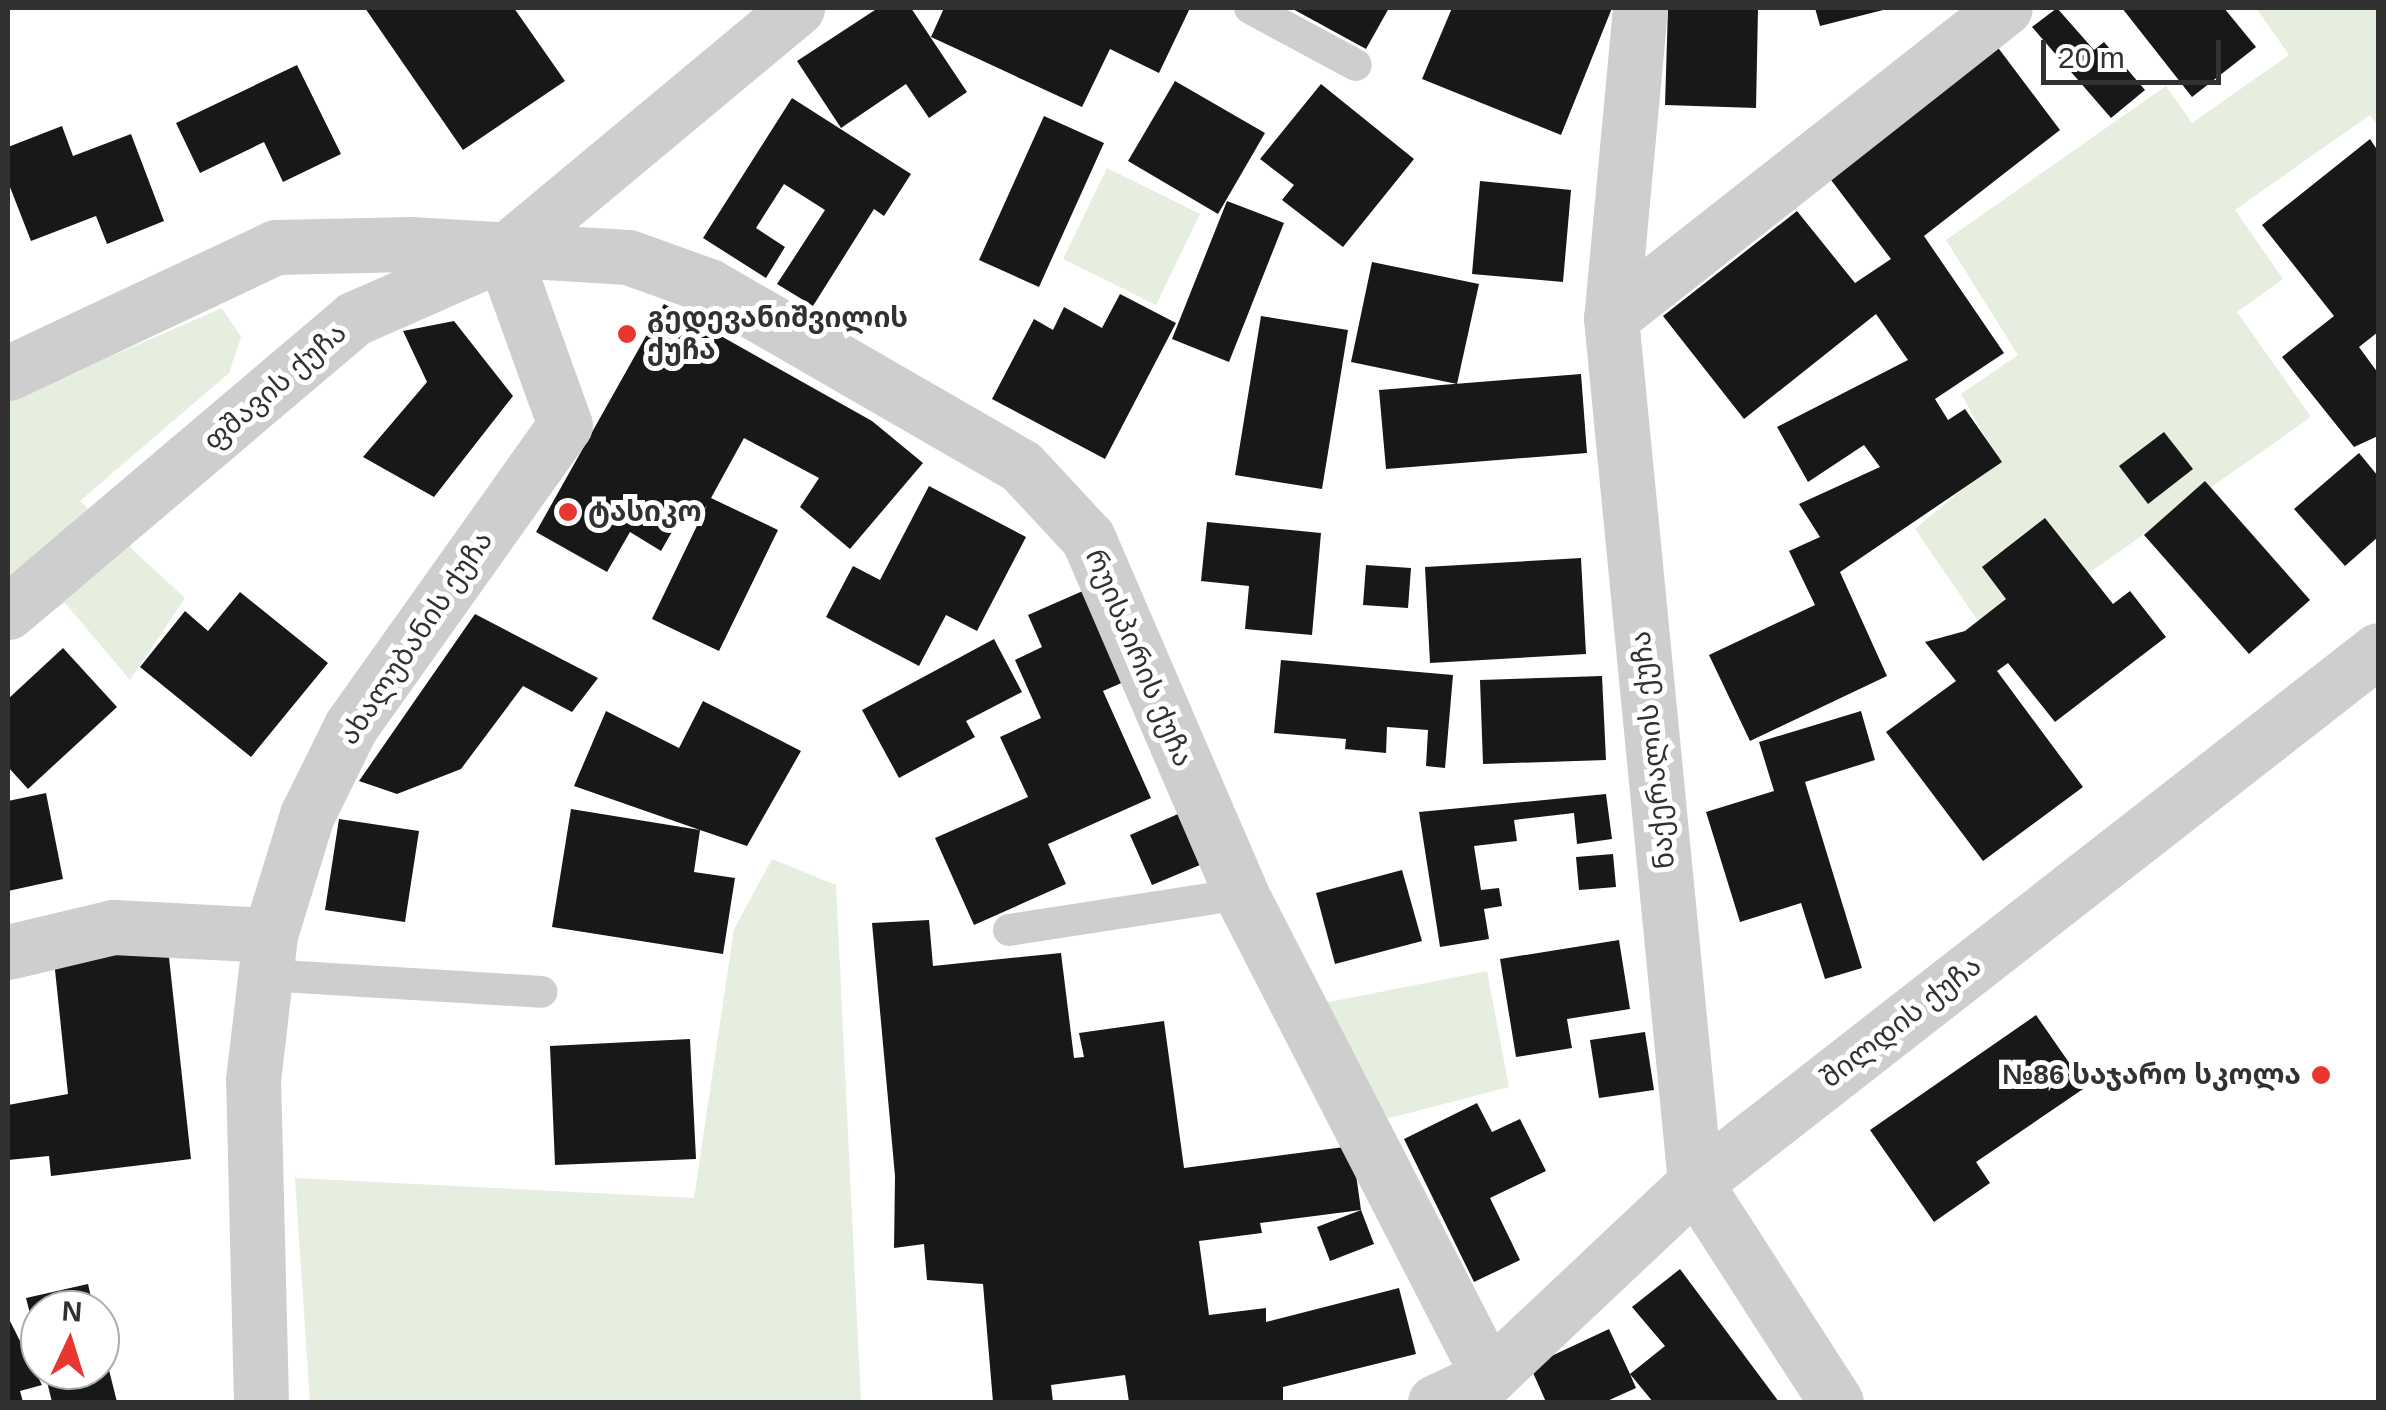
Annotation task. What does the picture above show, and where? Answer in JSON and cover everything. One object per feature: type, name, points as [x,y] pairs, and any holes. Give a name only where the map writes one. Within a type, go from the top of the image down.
[{"type":"street","name":"ფშავის ქუჩა","points":[[8,612],[353,319],[503,253],[797,8]]},
{"type":"street","name":"ნაქერალის ქუჩა","points":[[1640,8],[1611,318],[1695,1183]]},
{"type":"street","points":[[1611,318],[2005,8]]},
{"type":"street","name":"რუისპირის ქუჩა","points":[[8,374],[276,247],[410,244],[503,253],[628,257],[709,286],[1021,466],[1088,538],[1241,894],[1489,1377]]},
{"type":"street","name":"ახალუბანის ქუჩა","points":[[261,1402],[253,1080],[268,955],[306,815],[351,726],[565,425],[503,253]]},
{"type":"street","name":"შილდის ქუჩა","points":[[1435,1402],[1489,1377],[1695,1183],[2378,650]]},
{"type":"street","points":[[8,952],[112,927],[268,955]]},
{"type":"street","points":[[1695,1183],[1836,1402]]},
{"type":"lane","points":[[1250,8],[1356,64]]},
{"type":"lane","points":[[1009,930],[1241,894]]},
{"type":"lane","points":[[268,955],[541,992]]},
{"type":"green space","points":[[2256,8],[2378,8],[2378,126],[2370,115],[2235,210],[2283,279],[2237,312],[2311,417],[1992,641],[1915,529],[1998,460],[1961,394],[2018,355],[1946,240],[2166,86],[2192,123],[2289,55]]},
{"type":"green space","points":[[1107,168],[1200,214],[1156,305],[1063,259]]},
{"type":"green space","points":[[222,308],[241,337],[229,373],[80,501],[185,598],[130,680],[65,603],[8,640],[8,401]]},
{"type":"green space","points":[[772,859],[836,885],[861,1402],[310,1402],[295,1178],[694,1198],[734,929]]},
{"type":"green space","points":[[1487,971],[1509,1087],[1382,1120],[1324,1003]]},
{"type":"building","points":[[365,8],[514,8],[565,81],[463,150]]},
{"type":"building","points":[[878,8],[911,8],[967,92],[929,118],[906,84],[841,128],[797,61]]},
{"type":"building","points":[[944,8],[1190,8],[1159,73],[1110,49],[1082,107],[931,37]]},
{"type":"building","points":[[1291,8],[1389,8],[1366,49]]},
{"type":"building","points":[[1452,8],[1612,8],[1561,135],[1422,79]]},
{"type":"building","points":[[1668,8],[1758,9],[1756,108],[1665,105]]},
{"type":"building","points":[[1815,8],[1887,8],[1887,9],[1820,26]]},
{"type":"building","points":[[2057,8],[2094,50],[2104,42],[2145,90],[2111,118],[2032,27]]},
{"type":"building","points":[[2122,8],[2224,8],[2256,47],[2192,97]]},
{"type":"building","points":[[1996,45],[2060,130],[1924,236],[2004,353],[1935,399],[1948,420],[1965,409],[2002,462],[1840,572],[1887,676],[1750,741],[1709,655],[1815,605],[1789,551],[1820,537],[1799,504],[1880,467],[1864,445],[1808,482],[1777,427],[1908,360],[1876,314],[1744,419],[1663,316],[1797,211],[1855,283],[1891,259],[1825,172]]},
{"type":"building","points":[[297,65],[341,154],[283,182],[264,142],[200,173],[176,123]]},
{"type":"building","points":[[1175,81],[1265,133],[1218,214],[1128,161]]},
{"type":"building","points":[[1321,84],[1414,159],[1343,247],[1282,200],[1294,185],[1260,159]]},
{"type":"building","points":[[792,98],[911,174],[884,216],[874,209],[813,306],[777,284],[825,210],[784,184],[756,228],[785,247],[766,278],[703,238]]},
{"type":"building","points":[[1044,116],[1104,143],[1039,287],[979,260]]},
{"type":"building","points":[[62,126],[73,156],[131,134],[164,221],[107,244],[96,216],[31,241],[8,182],[8,147]]},
{"type":"building","points":[[2370,139],[2378,151],[2378,332],[2359,347],[2378,373],[2378,436],[2354,447],[2282,357],[2334,316],[2262,225]]},
{"type":"building","points":[[1480,181],[1571,190],[1563,282],[1472,274]]},
{"type":"building","points":[[1227,201],[1284,223],[1229,362],[1172,339]]},
{"type":"building","points":[[1372,262],[1479,284],[1457,384],[1351,362]]},
{"type":"building","points":[[1120,294],[1176,323],[1105,459],[992,399],[1034,319],[1053,330],[1064,307],[1102,328]]},
{"type":"building","points":[[664,304],[872,421],[923,463],[850,549],[800,507],[819,478],[744,438],[711,498],[778,530],[719,651],[652,619],[707,505],[695,524],[681,516],[661,551],[630,532],[607,572],[536,532]]},
{"type":"building","points":[[1261,316],[1348,330],[1322,489],[1235,475]]},
{"type":"building","points":[[454,321],[513,396],[434,497],[363,457],[427,382],[403,331]]},
{"type":"building","points":[[1581,374],[1587,453],[1386,469],[1379,390]]},
{"type":"building","points":[[2164,432],[2193,469],[2148,504],[2119,466]]},
{"type":"building","points":[[2359,453],[2378,476],[2378,537],[2345,566],[2294,509]]},
{"type":"building","points":[[2205,481],[2310,600],[2249,654],[2144,535]]},
{"type":"building","points":[[929,486],[1026,537],[977,631],[946,615],[919,666],[826,617],[853,566],[880,580]]},
{"type":"building","points":[[2045,518],[2113,604],[2130,591],[2166,637],[2055,722],[2008,663],[1997,671],[2083,787],[1983,861],[1886,732],[1956,681],[1925,642],[1965,631],[2006,599],[1982,567]]},
{"type":"building","points":[[1207,522],[1321,533],[1312,635],[1245,629],[1249,586],[1201,581]]},
{"type":"building","points":[[1581,558],[1586,654],[1430,663],[1425,567]]},
{"type":"building","points":[[1366,565],[1411,568],[1408,608],[1363,605]]},
{"type":"building","points":[[1085,590],[1126,681],[1103,691],[1151,798],[1048,844],[1066,884],[974,925],[935,838],[1028,797],[1000,737],[1041,718],[1015,660],[1042,647],[1028,615]]},
{"type":"building","points":[[240,592],[328,663],[251,757],[140,667],[185,611],[208,631]]},
{"type":"building","points":[[475,614],[598,678],[572,712],[523,686],[461,769],[397,794],[359,781]]},
{"type":"building","points":[[994,639],[1022,692],[966,721],[975,737],[899,778],[862,710]]},
{"type":"building","points":[[63,648],[117,707],[28,789],[8,767],[8,699]]},
{"type":"building","points":[[1281,660],[1453,675],[1445,768],[1426,766],[1428,730],[1387,727],[1386,753],[1345,749],[1346,739],[1274,733]]},
{"type":"building","points":[[1602,676],[1606,760],[1483,764],[1480,680]]},
{"type":"building","points":[[703,701],[801,751],[747,846],[574,786],[606,711],[679,748]]},
{"type":"building","points":[[1861,711],[1875,760],[1805,782],[1862,968],[1825,979],[1801,903],[1740,922],[1706,812],[1774,791],[1759,742]]},
{"type":"building","points":[[46,793],[63,879],[8,891],[8,801]]},
{"type":"building","points":[[1606,794],[1612,839],[1577,844],[1574,813],[1514,820],[1517,841],[1474,846],[1481,890],[1499,888],[1502,906],[1484,909],[1489,939],[1440,947],[1419,812]]},
{"type":"building","points":[[571,809],[700,830],[694,872],[735,878],[723,954],[552,927]]},
{"type":"building","points":[[1178,814],[1200,865],[1152,885],[1130,835]]},
{"type":"building","points":[[339,819],[419,831],[405,922],[325,910]]},
{"type":"building","points":[[1613,854],[1616,887],[1579,890],[1576,857]]},
{"type":"building","points":[[1402,870],[1422,941],[1335,964],[1316,893]]},
{"type":"building","points":[[929,920],[933,966],[1061,953],[1074,1058],[1084,1057],[1079,1033],[1164,1021],[1184,1168],[1352,1146],[1361,1210],[1260,1223],[1262,1233],[1199,1241],[1209,1315],[1266,1308],[1266,1322],[1399,1288],[1416,1354],[1283,1387],[1283,1402],[1129,1402],[1125,1375],[1051,1385],[1053,1402],[993,1402],[983,1284],[927,1280],[924,1244],[894,1248],[895,1176],[872,923]]},
{"type":"building","points":[[167,939],[191,1159],[51,1176],[49,1156],[8,1160],[8,1105],[68,1094],[53,951]]},
{"type":"building","points":[[1619,940],[1630,1009],[1567,1019],[1572,1048],[1516,1057],[1500,959]]},
{"type":"building","points":[[2036,1015],[2086,1087],[1976,1162],[1990,1183],[1934,1222],[1870,1130]]},
{"type":"building","points":[[1645,1032],[1654,1090],[1599,1098],[1590,1040]]},
{"type":"building","points":[[690,1039],[696,1159],[555,1165],[550,1046]]},
{"type":"building","points":[[1477,1103],[1492,1132],[1520,1119],[1546,1171],[1490,1198],[1520,1260],[1474,1282],[1404,1139]]},
{"type":"building","points":[[1361,1210],[1374,1244],[1330,1261],[1317,1227]]},
{"type":"building","points":[[1680,1269],[1779,1402],[1653,1402],[1630,1374],[1665,1346],[1632,1307]]},
{"type":"building","points":[[88,1284],[89,1290],[61,1290]]},
{"type":"building","points":[[8,1317],[20,1341],[20,1390],[24,1390],[20,1391],[23,1402],[8,1402]]},
{"type":"building","points":[[1609,1329],[1636,1388],[1605,1402],[1546,1402],[1530,1366]]},
{"type":"building","points":[[49,1390],[114,1390],[117,1402],[52,1402]]},
{"type":"place","name":"გედევანიშვილის ქუჩა","points":[[627,334]]},
{"type":"place","name":"ტასიკო","points":[[568,512]]},
{"type":"place","name":"№86 საჯარო სკოლა","points":[[2321,1075]]}]
